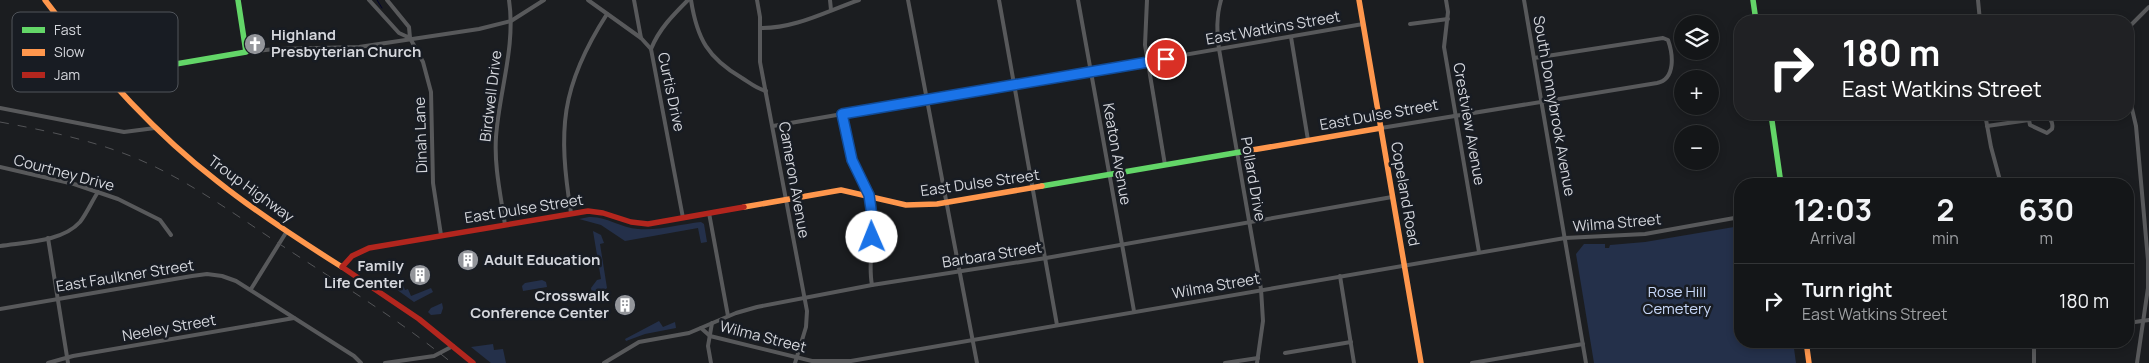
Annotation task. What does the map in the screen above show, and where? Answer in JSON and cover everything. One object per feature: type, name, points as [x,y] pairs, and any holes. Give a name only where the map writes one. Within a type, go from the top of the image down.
[{"type":"street","name":"Troup Highway","points":[[45,0],[54,12]]},
{"type":"street","points":[[238,0],[246,52]]},
{"type":"street","name":"Dinah Lane","points":[[369,0],[399,33],[410,38]]},
{"type":"street","name":"Dinah Lane","points":[[387,0],[409,27],[410,38],[423,62],[431,92],[433,183],[441,236]]},
{"type":"street","name":"Birdwell Drive","points":[[505,225],[496,151],[498,119],[512,21],[509,0]]},
{"type":"street","points":[[178,64],[246,52],[275,49],[359,47],[410,38],[428,38],[479,30],[512,21],[544,0]]},
{"type":"street","name":"Curtis Drive","points":[[588,0],[640,38],[651,49],[683,218]]},
{"type":"street","points":[[634,0],[640,38]]},
{"type":"street","points":[[651,49],[656,36],[666,23],[689,0]]},
{"type":"street","points":[[689,0],[695,25],[709,52],[732,72],[766,91]]},
{"type":"street","name":"Cameron Avenue","points":[[757,0],[760,56],[805,298],[807,323],[795,363]]},
{"type":"street","points":[[830,0],[831,10]]},
{"type":"street","points":[[760,28],[772,28],[791,24],[859,0]]},
{"type":"street","points":[[908,0],[977,363]]},
{"type":"street","points":[[999,0],[1057,324]]},
{"type":"street","name":"Keaton Avenue","points":[[1078,0],[1134,311]]},
{"type":"street","points":[[1147,0],[1144,30],[1165,164]]},
{"type":"street","name":"Pollard Drive","points":[[1221,0],[1216,30],[1261,289],[1263,321],[1257,360]]},
{"type":"street","name":"Copeland Road","points":[[1359,0],[1421,363]]},
{"type":"street","name":"Crestview Avenue","points":[[1446,0],[1448,19],[1444,47],[1479,252]]},
{"type":"street","name":"South Donnybrook Avenue","points":[[1524,0],[1586,363]]},
{"type":"street","points":[[1753,0],[1755,15]]},
{"type":"street","points":[[1978,0],[1979,15]]},
{"type":"street","points":[[2134,22],[2149,7]]},
{"type":"street","points":[[571,213],[564,159],[566,109],[581,61],[591,40],[608,14]]},
{"type":"street","points":[[1410,24],[1448,19]]},
{"type":"street","name":"East Watkins Street","points":[[773,126],[1363,24]]},
{"type":"street","points":[[1291,37],[1308,140]]},
{"type":"street","name":"East Dulse Street","points":[[343,266],[348,259],[362,250],[571,213],[598,211],[624,222],[639,224],[841,190],[906,204],[947,202],[1456,115],[1662,82],[1671,68],[1670,46],[1668,40],[1663,38],[1534,58]]},
{"type":"street","name":"Troup Highway","points":[[121,92],[156,128],[204,171],[244,202],[416,316],[473,363]]},
{"type":"street","points":[[0,108],[124,132],[156,128]]},
{"type":"street","points":[[842,114],[852,160],[869,195],[873,223],[870,268],[872,285]]},
{"type":"street","points":[[2134,118],[2148,260],[2146,320],[2137,363]]},
{"type":"street","points":[[1772,120],[1780,178]]},
{"type":"street","points":[[1986,120],[2000,178]]},
{"type":"street","points":[[1987,126],[2028,120],[2030,125],[2043,133],[2050,132],[2052,129],[2052,122],[2050,120]]},
{"type":"street","name":"Courtney Drive","points":[[0,168],[98,192],[160,220],[171,235]]},
{"type":"street","points":[[0,246],[64,234],[81,221],[98,192]]},
{"type":"street","name":"Barbara Street","points":[[604,363],[639,342],[689,333],[728,316],[757,307],[872,285],[1046,258],[1392,197]]},
{"type":"street","points":[[709,213],[728,316]]},
{"type":"street","name":"Wilma Street","points":[[702,328],[710,336],[797,358],[828,362],[851,361],[1405,264],[1565,238],[1644,234],[1734,219]]},
{"type":"street","points":[[251,289],[288,231]]},
{"type":"street","points":[[48,238],[68,361]]},
{"type":"street","name":"East Faulkner Street","points":[[0,309],[207,274],[222,276],[251,289],[354,356],[361,363]]},
{"type":"street","points":[[1340,276],[1354,363]]},
{"type":"street","name":"Neeley Street","points":[[48,363],[68,361],[294,318]]},
{"type":"street","points":[[711,363],[708,349],[712,323]]},
{"type":"street","points":[[1285,353],[1351,342]]},
{"type":"street","points":[[1472,363],[1583,344]]},
{"type":"street","points":[[385,363],[434,356],[453,346]]},
{"type":"street","points":[[1807,348],[1809,363]]},
{"type":"street","points":[[2034,348],[2034,363]]},
{"type":"street","points":[[1225,363],[1257,360]]},
{"type":"green space","points":[[589,217],[601,218],[626,227],[646,229],[701,222],[704,224],[707,242],[701,243],[698,228],[625,241],[601,225],[579,219]]},
{"type":"green space","name":"Rose Hill Cemetery","points":[[1734,227],[1734,348],[1794,348],[1796,363],[1594,363],[1576,254],[1584,244],[1605,244],[1605,248],[1609,248],[1610,245],[1645,242]]},
{"type":"green space","points":[[593,231],[601,235],[604,243],[600,244],[607,288],[598,295],[592,294],[591,288],[597,280],[601,279]]},
{"type":"green space","points":[[400,278],[405,290],[408,289],[411,296],[431,288],[433,292],[414,302],[389,284]]},
{"type":"green space","points":[[542,280],[546,282],[547,287],[523,291],[522,286],[525,283]]},
{"type":"green space","points":[[442,303],[441,314],[431,315],[428,312],[431,308]]},
{"type":"green space","points":[[659,321],[663,327],[675,322],[676,328],[645,334],[626,341],[625,339]]},
{"type":"green space","points":[[493,344],[494,350],[503,349],[506,363],[491,363],[471,347]]},
{"type":"waterway","points":[[377,0],[382,8]]},
{"type":"railway","points":[[0,122],[97,144],[148,163],[167,173],[224,207],[366,301],[452,363]]},
{"type":"traffic: fast","points":[[178,64],[246,52],[238,0]]},
{"type":"traffic: fast","points":[[1753,0],[1755,15]]},
{"type":"traffic: fast","points":[[1772,120],[1780,178]]},
{"type":"traffic: fast","points":[[1042,186],[1252,150]]},
{"type":"traffic: slow","points":[[45,0],[54,12]]},
{"type":"traffic: slow","points":[[1359,0],[1421,363]]},
{"type":"traffic: slow","points":[[121,92],[169,141],[217,181],[247,204],[342,267]]},
{"type":"traffic: slow","points":[[1252,150],[1381,128]]},
{"type":"traffic: slow","points":[[744,207],[841,190],[906,205],[937,204],[1042,186]]},
{"type":"traffic: slow","points":[[1807,348],[1809,363]]},
{"type":"traffic: jam","points":[[343,266],[352,256],[369,248],[588,211],[603,213],[631,222],[648,224],[744,207]]},
{"type":"traffic: jam","points":[[342,267],[419,319],[473,363]]},
{"type":"place","name":"Highland Presbyterian Church","points":[[255,44]]},
{"type":"place","name":"Adult Education","points":[[468,260]]},
{"type":"place","name":"Family Life Center","points":[[420,275]]},
{"type":"place","name":"Crosswalk Conference Center","points":[[625,305]]},
{"type":"route","points":[[872,237],[873,223],[869,195],[852,160],[842,114],[1166,59]]}]
